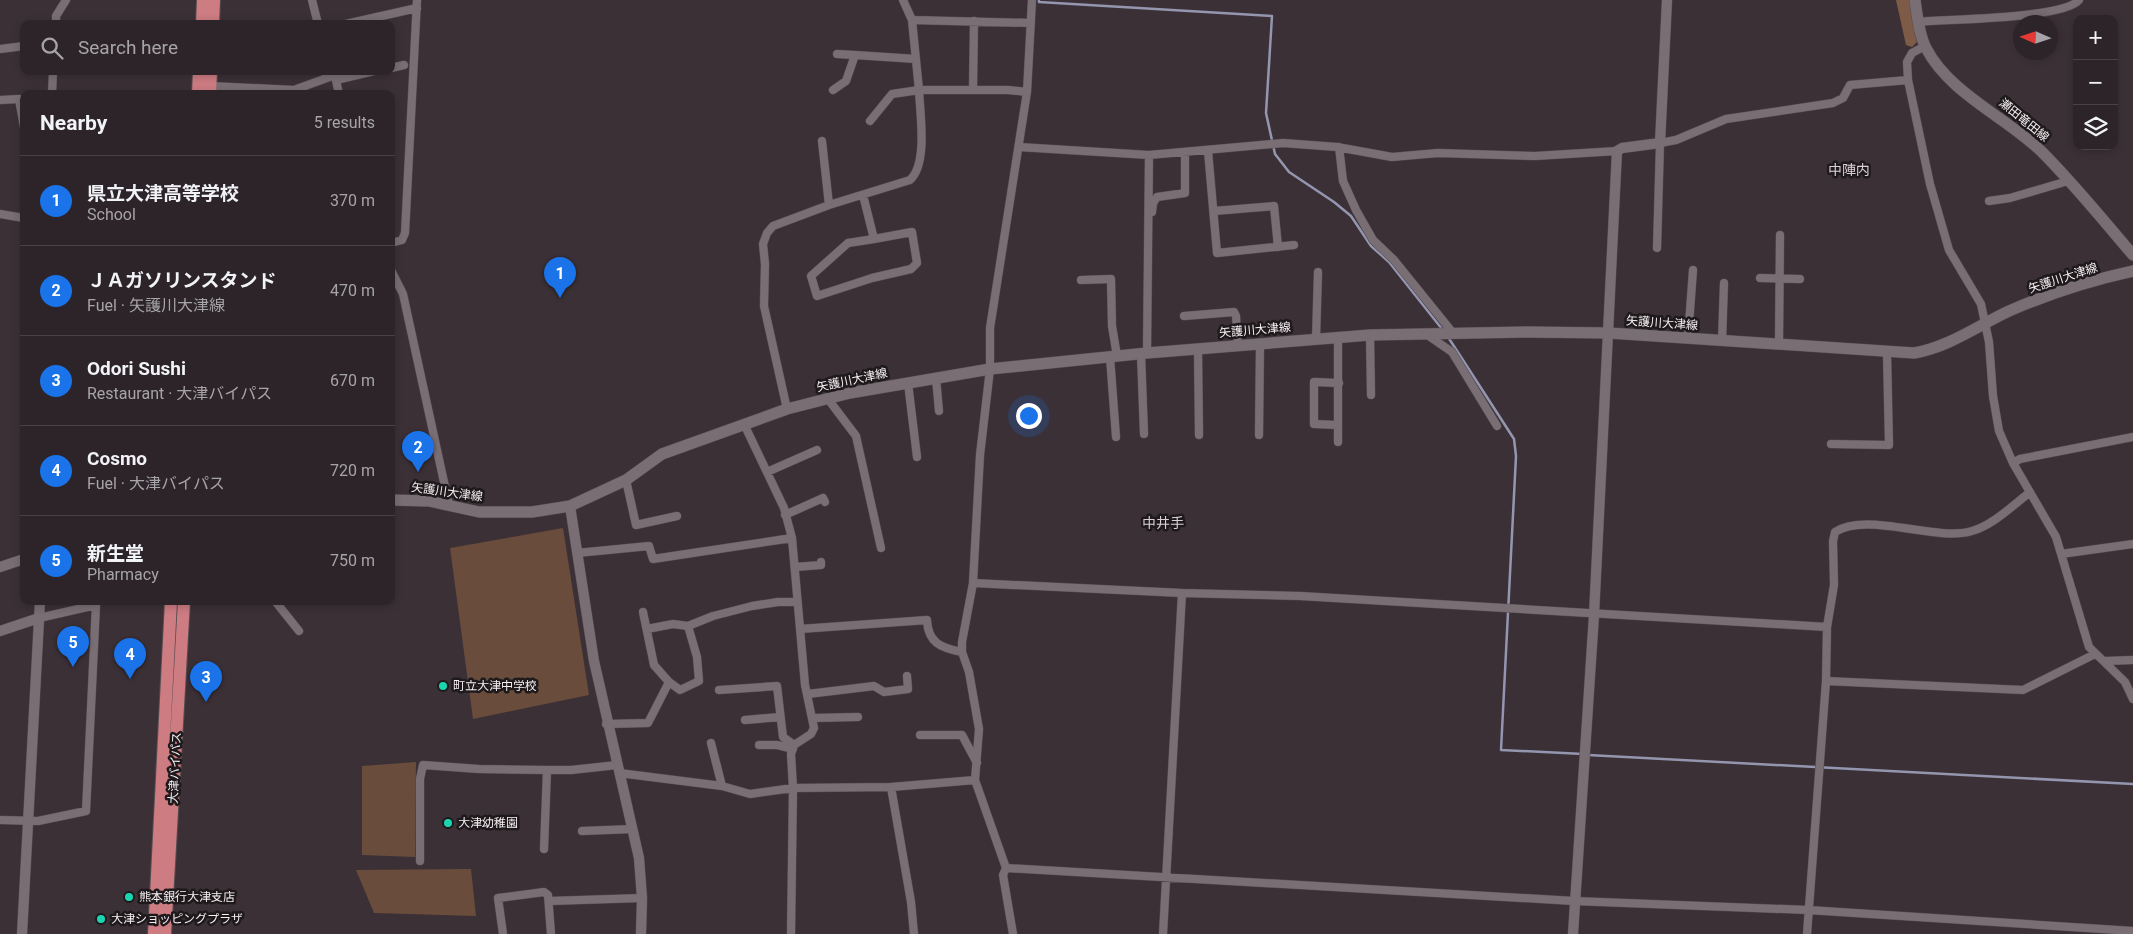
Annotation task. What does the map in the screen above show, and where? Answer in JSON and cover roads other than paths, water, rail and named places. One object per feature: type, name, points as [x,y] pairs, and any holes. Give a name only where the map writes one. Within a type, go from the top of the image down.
[{"type":"highway","points":[[202,20],[203,0]]},
{"type":"highway","points":[[213,20],[214,0]]},
{"type":"highway","points":[[198,90],[200,75]]},
{"type":"highway","points":[[210,90],[211,75]]},
{"type":"highway","name":"大津バイパス","points":[[154,934],[171,605]]},
{"type":"highway","name":"大津バイパス","points":[[165,934],[184,605]]},
{"type":"main road","name":"瀬田竜田線","points":[[1915,0],[1925,46],[1936,65],[1949,79],[2019,131],[2042,152],[2133,255]]},
{"type":"main road","name":"矢護川大津線","points":[[395,500],[428,501],[479,512],[517,513],[570,506],[626,480],[662,454],[787,409],[908,383],[990,369],[1114,356],[1338,337],[1454,333],[1610,333],[1887,352],[1931,350],[2040,299],[2133,271]]},
{"type":"street","points":[[56,20],[56,16],[66,0]]},
{"type":"street","points":[[312,0],[317,20]]},
{"type":"street","points":[[787,409],[764,306],[766,264],[763,244],[767,232],[773,226],[829,205],[910,180],[916,175],[921,153],[919,90],[912,20],[904,0]]},
{"type":"street","points":[[1013,934],[1002,875],[1006,868],[975,780],[979,728],[969,672],[962,652],[973,583],[980,455],[990,369],[990,328],[1003,232],[1027,92],[1032,0]]},
{"type":"street","points":[[1657,248],[1667,0]]},
{"type":"street","points":[[1919,22],[2004,18],[2060,8],[2076,3],[2079,0]]},
{"type":"street","points":[[360,20],[417,4],[405,233],[402,240],[395,242]]},
{"type":"street","points":[[912,20],[974,20],[1030,23]]},
{"type":"street","points":[[973,90],[974,20]]},
{"type":"street","points":[[0,49],[20,46]]},
{"type":"street","points":[[1925,46],[1912,53],[1908,62],[1908,80],[1930,184],[1949,250],[1981,304],[1986,323],[1993,396],[1999,431],[2029,493],[2056,537],[2090,647],[2125,682],[2133,699]]},
{"type":"street","points":[[837,54],[916,60]]},
{"type":"street","points":[[833,90],[846,81],[855,55]]},
{"type":"street","points":[[395,67],[404,65]]},
{"type":"street","points":[[52,90],[53,75]]},
{"type":"street","points":[[299,90],[335,75],[338,90]]},
{"type":"street","points":[[1019,147],[1149,155],[1284,143],[1339,147],[1392,157],[1438,153],[1535,156],[1617,151],[1622,148],[1676,140],[1726,119],[1833,103],[1843,98],[1850,85],[1908,80]]},
{"type":"street","points":[[870,121],[892,94],[919,90],[1027,92]]},
{"type":"street","points":[[0,100],[19,99],[20,105]]},
{"type":"street","points":[[822,140],[829,205]]},
{"type":"street","points":[[1339,147],[1343,181],[1356,210],[1373,240],[1394,260],[1454,333]]},
{"type":"street","points":[[1208,151],[1217,253],[1294,245]]},
{"type":"street","points":[[1573,934],[1610,333],[1617,151]]},
{"type":"street","points":[[1150,241],[1152,203],[1157,197],[1185,193],[1185,153]]},
{"type":"street","points":[[1144,434],[1149,155]]},
{"type":"street","points":[[1988,201],[2010,198],[2068,181]]},
{"type":"street","points":[[863,195],[874,239]]},
{"type":"street","points":[[1214,211],[1274,206],[1278,247]]},
{"type":"street","points":[[0,214],[20,217]]},
{"type":"street","points":[[912,232],[917,264],[911,269],[872,278],[817,296],[811,276],[848,242],[874,239],[912,232]]},
{"type":"street","points":[[1780,235],[1780,345]]},
{"type":"street","points":[[1688,338],[1693,270]]},
{"type":"street","points":[[1316,339],[1318,272]]},
{"type":"street","points":[[395,276],[405,302],[449,505]]},
{"type":"street","points":[[1760,278],[1800,279]]},
{"type":"street","points":[[1081,280],[1111,279],[1116,437]]},
{"type":"street","points":[[1722,341],[1724,283]]},
{"type":"street","points":[[1184,316],[1234,312],[1236,316],[1238,346]]},
{"type":"street","points":[[1426,334],[1452,352],[1497,426]]},
{"type":"street","points":[[1370,335],[1371,396]]},
{"type":"street","points":[[1338,337],[1338,442]]},
{"type":"street","points":[[1259,435],[1260,344]]},
{"type":"street","points":[[1198,349],[1199,435]]},
{"type":"street","points":[[1831,444],[1889,445],[1887,352]]},
{"type":"street","points":[[936,378],[939,411]]},
{"type":"street","points":[[1338,426],[1314,424],[1314,382],[1339,383]]},
{"type":"street","points":[[908,383],[916,457]]},
{"type":"street","points":[[828,399],[856,436],[881,548]]},
{"type":"street","points":[[744,424],[767,472],[785,515],[792,538],[800,629],[814,728],[811,734],[794,747],[791,754],[793,788],[791,934]]},
{"type":"street","points":[[2013,462],[2020,459],[2133,437]]},
{"type":"street","points":[[767,472],[817,450]]},
{"type":"street","points":[[626,480],[636,525],[677,516]]},
{"type":"street","points":[[1807,934],[1826,681],[1827,628],[1834,585],[1833,541],[1835,532],[1842,528],[1879,525],[1955,533],[1972,531],[1995,519],[2029,493]]},
{"type":"street","points":[[785,515],[824,498],[825,502]]},
{"type":"street","points":[[570,506],[606,724],[639,858],[642,898],[641,934]]},
{"type":"street","points":[[577,553],[649,546],[653,559],[792,538]]},
{"type":"street","points":[[2062,554],[2133,544]]},
{"type":"street","points":[[0,567],[20,560]]},
{"type":"street","points":[[795,567],[821,565],[821,562]]},
{"type":"street","points":[[973,583],[1182,593],[1300,596],[1827,628]]},
{"type":"street","points":[[1162,934],[1182,593]]},
{"type":"street","points":[[647,629],[673,624],[688,626],[713,616],[752,606],[778,602],[797,602]]},
{"type":"street","points":[[22,934],[40,605]]},
{"type":"street","points":[[0,631],[39,618],[96,605],[86,811],[28,821],[0,820]]},
{"type":"street","points":[[278,605],[299,631]]},
{"type":"street","points":[[643,612],[654,664],[680,690],[698,681],[698,657],[688,626]]},
{"type":"street","points":[[800,629],[927,620],[928,631],[937,644],[962,652]]},
{"type":"street","points":[[1826,681],[2023,690],[2095,654]]},
{"type":"street","points":[[2105,661],[2133,660]]},
{"type":"street","points":[[808,694],[874,686],[884,692],[908,689],[907,676]]},
{"type":"street","points":[[606,724],[648,723],[670,682]]},
{"type":"street","points":[[719,690],[777,686],[783,737],[794,747]]},
{"type":"street","points":[[745,720],[780,717]]},
{"type":"street","points":[[812,718],[858,717]]},
{"type":"street","points":[[920,735],[962,735],[977,763]]},
{"type":"street","points":[[711,743],[722,786]]},
{"type":"street","points":[[759,745],[794,747]]},
{"type":"street","points":[[420,861],[420,779],[423,765],[479,769],[618,769],[722,786],[750,794],[793,788],[891,787],[975,780]]},
{"type":"street","points":[[544,849],[547,770]]},
{"type":"street","points":[[891,787],[911,902],[914,934]]},
{"type":"street","points":[[582,831],[633,829]]},
{"type":"street","points":[[1006,868],[1574,901],[1808,910],[2133,931]]},
{"type":"street","points":[[503,934],[498,898],[544,892],[548,895],[551,934]]},
{"type":"street","points":[[549,901],[642,898]]},
{"type":"waterway","points":[[1039,0],[1039,2],[1272,16],[1266,113],[1275,154],[1289,172],[1334,202],[1351,216],[1371,246],[1389,262],[1442,329]]},
{"type":"waterway","points":[[1448,337],[1514,439],[1516,456],[1501,750],[1583,754]]},
{"type":"waterway","points":[[1588,755],[2133,784]]},
{"type":"place","name":"県立大津高等学校","points":[[560,298]]},
{"type":"place","name":"ＪＡガソリンスタンド","points":[[418,472]]},
{"type":"place","name":"新生堂","points":[[73,667]]},
{"type":"place","name":"Cosmo","points":[[130,679]]},
{"type":"place","name":"町立大津中学校","points":[[443,686]]},
{"type":"place","name":"Odori Sushi","points":[[206,702]]},
{"type":"place","name":"大津幼稚園","points":[[448,823]]},
{"type":"place","name":"熊本銀行大津支店","points":[[129,897]]},
{"type":"place","name":"大津ショッピングプラザ","points":[[101,919]]},
{"type":"district","name":"中陣内","points":[[1849,170]]},
{"type":"district","name":"中井手","points":[[1163,523]]}]
